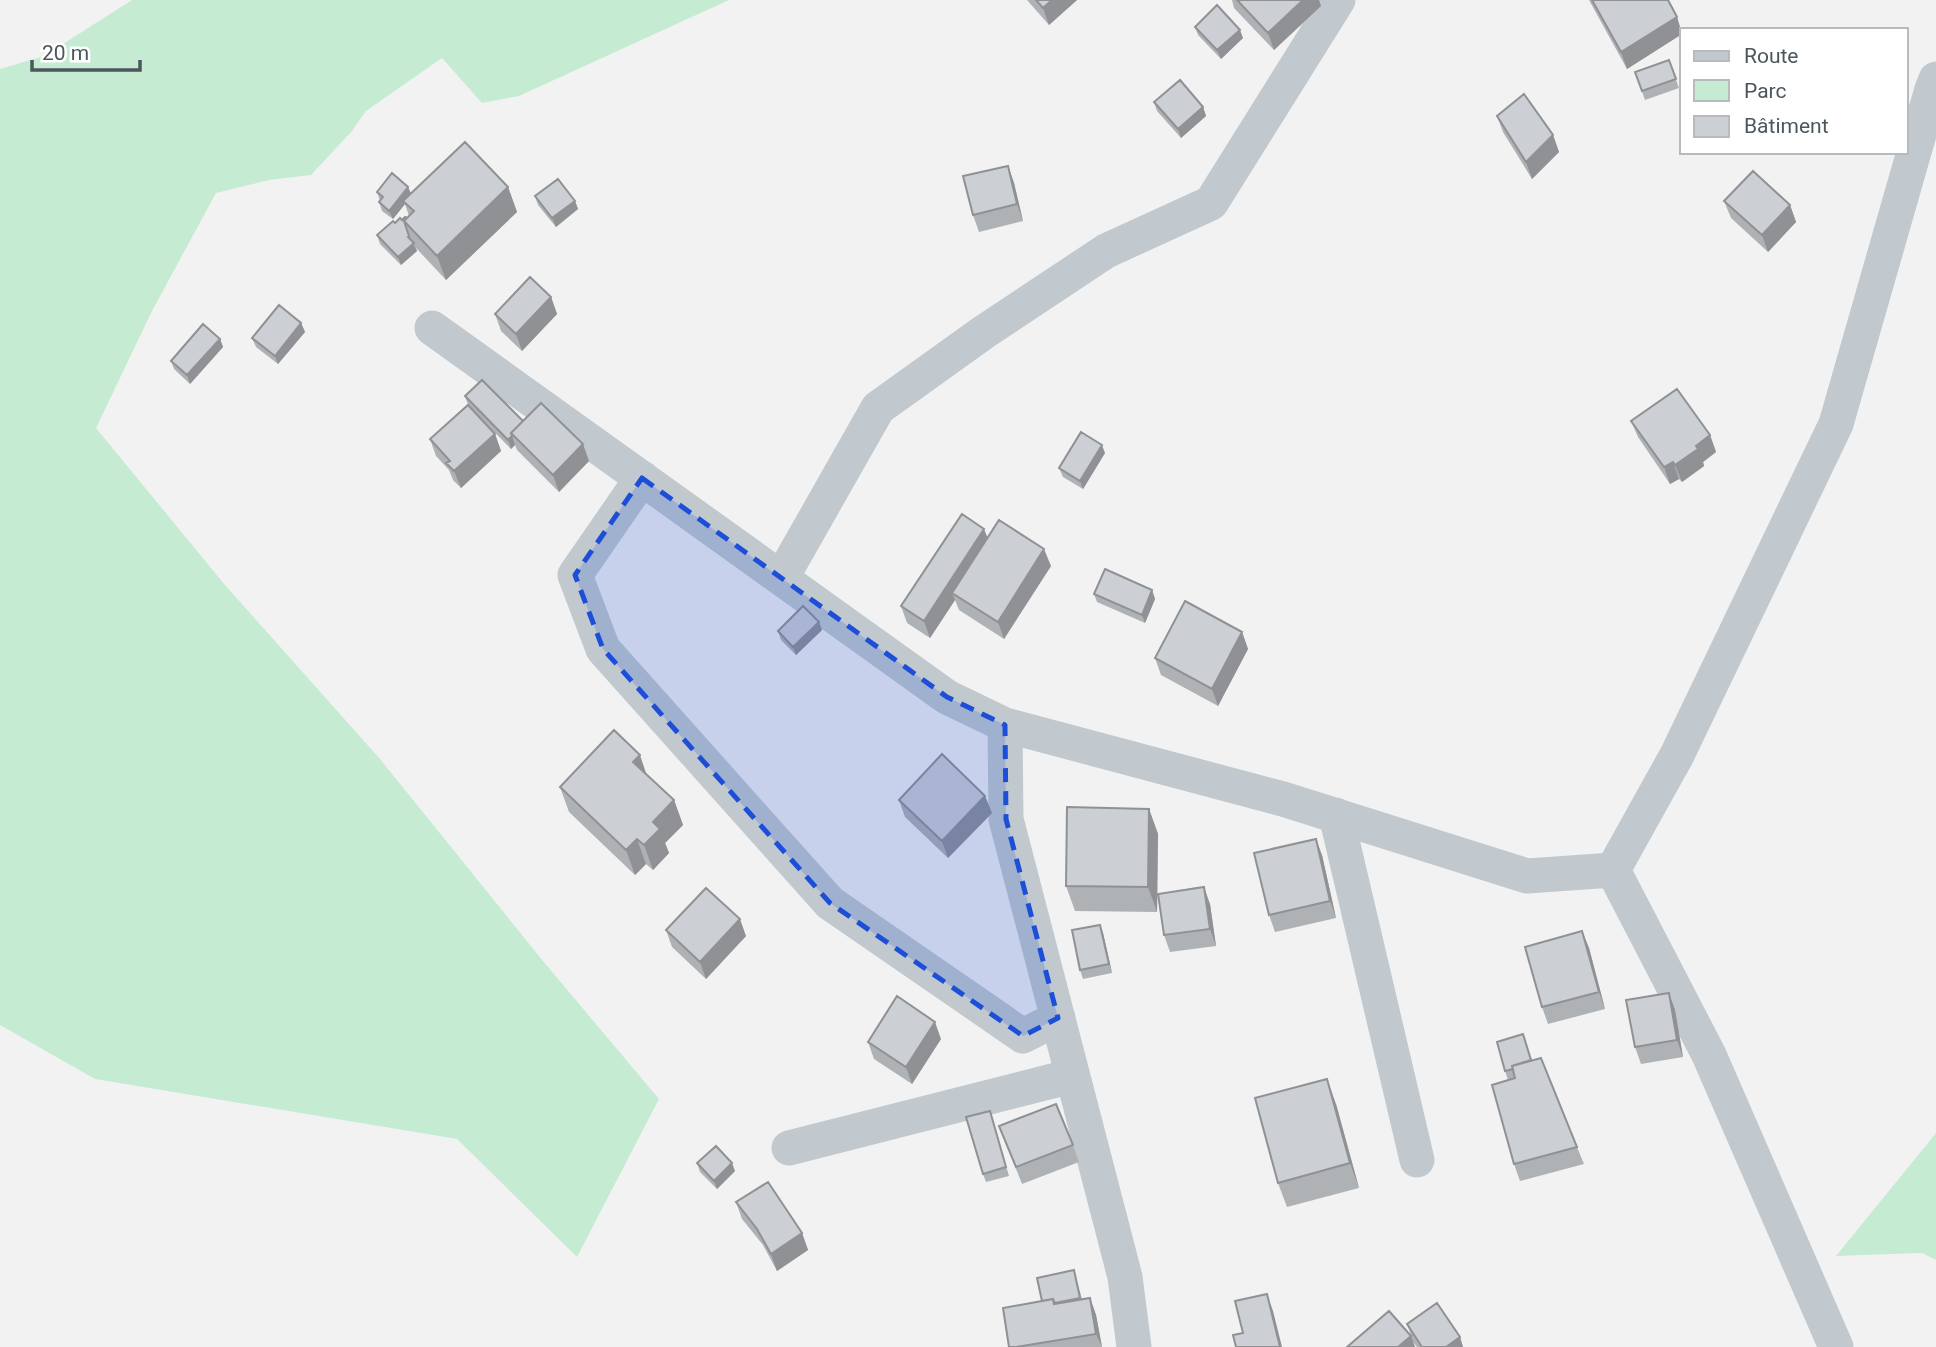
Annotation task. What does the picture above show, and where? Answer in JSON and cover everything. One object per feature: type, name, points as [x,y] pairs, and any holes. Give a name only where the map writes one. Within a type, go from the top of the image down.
[{"type":"street","points":[[782,577],[878,408],[984,332],[1106,251],[1212,203],[1338,0]]},
{"type":"street","points":[[1613,870],[1677,755],[1836,424],[1936,79]]},
{"type":"street","points":[[432,328],[947,696],[1005,725],[1283,799],[1527,876],[1613,870]]},
{"type":"street","points":[[642,478],[575,575],[603,649],[831,903],[1023,1036],[1058,1018]]},
{"type":"street","points":[[1005,725],[1006,819],[1125,1277],[1134,1347]]},
{"type":"street","points":[[1336,816],[1417,1160]]},
{"type":"street","points":[[1613,870],[1709,1055],[1836,1347]]},
{"type":"street","points":[[789,1148],[1072,1076]]},
{"type":"highlighted area","points":[[642,478],[947,697],[1005,725],[1006,819],[1058,1018],[1023,1036],[830,903],[603,649],[575,575]]},
{"type":"green space","points":[[132,0],[729,0],[519,96],[482,103],[442,58],[366,111],[352,131],[311,175],[269,180],[216,193],[152,311],[96,428],[225,585],[380,759],[543,961],[659,1099],[577,1257],[457,1139],[95,1079],[0,1025],[0,69],[44,56]]},
{"type":"green space","points":[[1936,1133],[1936,1260],[1922,1253],[1836,1256]]},
{"type":"building","points":[[1036,0],[1052,0],[1043,8]]},
{"type":"building","points":[[1237,0],[1303,0],[1268,33]]},
{"type":"building","points":[[1592,0],[1668,0],[1677,17],[1621,52]]},
{"type":"building","points":[[1217,5],[1240,30],[1217,50],[1195,27]]},
{"type":"building","points":[[1669,60],[1676,79],[1642,91],[1635,72]]},
{"type":"building","points":[[1180,80],[1203,107],[1178,129],[1154,102]]},
{"type":"building","points":[[1524,94],[1553,135],[1526,162],[1497,116]]},
{"type":"building","points":[[465,142],[508,187],[437,256],[404,221],[414,211],[403,201]]},
{"type":"building","points":[[1008,166],[1017,204],[973,215],[963,176]]},
{"type":"building","points":[[1753,171],[1790,205],[1762,235],[1724,201]]},
{"type":"building","points":[[392,173],[408,187],[389,211],[379,202],[383,197],[377,192]]},
{"type":"building","points":[[558,179],[575,201],[552,218],[535,196]]},
{"type":"building","points":[[405,217],[408,237],[414,243],[398,257],[377,235],[393,221],[395,223]]},
{"type":"building","points":[[530,277],[551,297],[516,334],[495,314]]},
{"type":"building","points":[[279,305],[301,323],[275,356],[252,338]]},
{"type":"building","points":[[203,324],[220,339],[187,375],[171,361]]},
{"type":"building","points":[[482,380],[523,421],[508,440],[465,396]]},
{"type":"building","points":[[1677,389],[1710,435],[1696,446],[1698,449],[1675,465],[1673,462],[1664,467],[1631,421]]},
{"type":"building","points":[[541,403],[583,444],[553,475],[511,433]]},
{"type":"building","points":[[468,405],[495,434],[454,471],[446,463],[450,461],[430,439]]},
{"type":"building","points":[[1081,432],[1102,445],[1080,481],[1059,468]]},
{"type":"building","points":[[962,514],[984,529],[924,621],[901,606]]},
{"type":"building","points":[[999,520],[1044,549],[998,622],[952,593]]},
{"type":"building","points":[[1105,569],[1152,590],[1142,615],[1094,594]]},
{"type":"building","points":[[1185,601],[1242,632],[1212,689],[1155,658]]},
{"type":"building","points":[[803,606],[819,622],[793,647],[778,631]]},
{"type":"building","points":[[614,730],[640,755],[633,762],[674,800],[653,822],[660,829],[644,845],[637,839],[626,850],[560,787]]},
{"type":"building","points":[[942,754],[985,796],[942,841],[899,800]]},
{"type":"building","points":[[1067,807],[1149,809],[1148,887],[1066,886]]},
{"type":"building","points":[[1316,839],[1330,901],[1269,915],[1254,853]]},
{"type":"building","points":[[1204,887],[1210,929],[1164,935],[1158,894]]},
{"type":"building","points":[[706,888],[740,919],[700,962],[666,930]]},
{"type":"building","points":[[1100,925],[1109,964],[1080,970],[1072,930]]},
{"type":"building","points":[[1582,931],[1599,992],[1542,1007],[1525,947]]},
{"type":"building","points":[[1669,993],[1677,1040],[1635,1047],[1626,1000]]},
{"type":"building","points":[[897,996],[935,1022],[906,1067],[868,1042]]},
{"type":"building","points":[[1523,1034],[1531,1060],[1505,1071],[1497,1042]]},
{"type":"building","points":[[1541,1058],[1577,1147],[1514,1164],[1492,1085],[1515,1078],[1512,1066]]},
{"type":"building","points":[[1327,1079],[1350,1163],[1278,1183],[1255,1098]]},
{"type":"building","points":[[1056,1104],[1073,1145],[1016,1167],[999,1126]]},
{"type":"building","points":[[990,1111],[1006,1167],[983,1174],[966,1117]]},
{"type":"building","points":[[716,1146],[732,1163],[714,1181],[697,1163]]},
{"type":"building","points":[[768,1182],[802,1233],[771,1254],[757,1229],[736,1202]]},
{"type":"building","points":[[1074,1270],[1080,1298],[1055,1303],[1053,1299],[1042,1301],[1037,1278]]},
{"type":"building","points":[[1267,1294],[1280,1347],[1236,1347],[1233,1335],[1243,1333],[1235,1301]]},
{"type":"building","points":[[1090,1298],[1096,1334],[1009,1347],[1003,1308],[1053,1299],[1054,1304]]},
{"type":"building","points":[[1437,1303],[1460,1337],[1446,1347],[1422,1347],[1407,1324]]},
{"type":"building","points":[[1389,1311],[1411,1336],[1398,1347],[1347,1347]]}]
